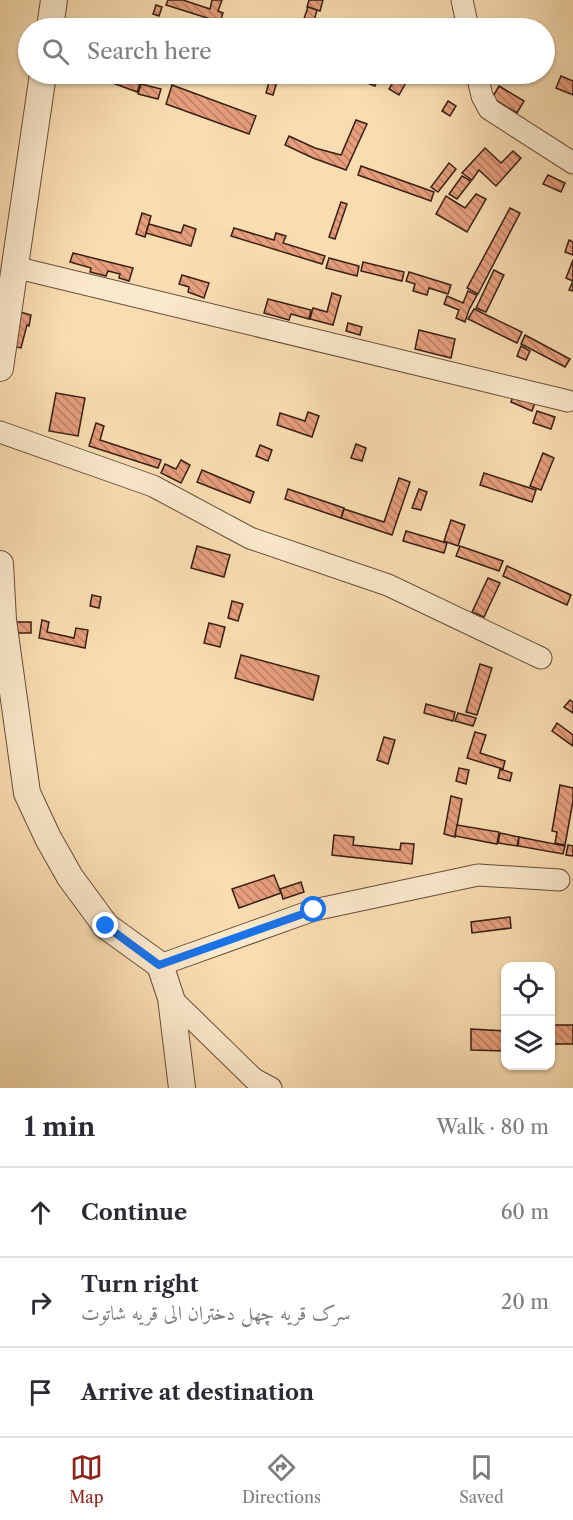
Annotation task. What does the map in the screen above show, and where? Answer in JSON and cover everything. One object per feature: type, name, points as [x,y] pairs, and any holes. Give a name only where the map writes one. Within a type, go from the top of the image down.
[{"type":"street","points":[[51,18],[54,0]]},
{"type":"street","points":[[462,0],[466,18]]},
{"type":"street","points":[[0,368],[41,84]]},
{"type":"street","points":[[479,84],[482,96],[489,109],[573,163]]},
{"type":"street","points":[[14,267],[568,401]]},
{"type":"street","points":[[0,432],[153,486],[250,538],[388,585],[541,658]]},
{"type":"street","points":[[0,564],[3,620],[27,793],[48,838],[70,877],[106,926],[159,965],[171,998],[182,1088]]},
{"type":"street","points":[[159,965],[314,910],[478,875],[560,880]]},
{"type":"street","points":[[171,998],[254,1079],[271,1088]]},
{"type":"building","points":[[168,0],[183,0],[210,9],[212,0],[222,0],[218,11],[223,13],[221,18],[207,18],[166,5]]},
{"type":"building","points":[[309,0],[323,0],[320,11],[307,7]]},
{"type":"building","points":[[156,5],[162,7],[159,16],[153,14]]},
{"type":"building","points":[[308,7],[317,10],[315,18],[304,18]]},
{"type":"building","points":[[561,76],[573,81],[573,95],[556,88]]},
{"type":"building","points":[[115,84],[140,84],[137,92]]},
{"type":"building","points":[[141,84],[161,89],[158,99],[138,94]]},
{"type":"building","points":[[268,84],[276,84],[273,95],[266,93]]},
{"type":"building","points":[[392,84],[405,84],[399,95],[389,89]]},
{"type":"building","points":[[172,85],[256,116],[249,134],[166,104]]},
{"type":"building","points":[[499,86],[524,101],[517,113],[492,98]]},
{"type":"building","points":[[448,101],[456,106],[450,116],[442,111]]},
{"type":"building","points":[[356,120],[367,124],[346,170],[285,145],[289,136],[315,148],[341,155]]},
{"type":"building","points":[[485,148],[501,163],[513,151],[521,158],[496,186],[479,170],[472,180],[462,173]]},
{"type":"building","points":[[449,163],[456,169],[438,192],[431,187]]},
{"type":"building","points":[[361,166],[434,192],[431,201],[358,175]]},
{"type":"building","points":[[548,175],[565,183],[561,192],[543,184]]},
{"type":"building","points":[[462,176],[471,181],[457,199],[449,194]]},
{"type":"building","points":[[476,194],[486,199],[467,232],[436,214],[446,196],[465,208]]},
{"type":"building","points":[[341,202],[347,204],[335,239],[329,237]]},
{"type":"building","points":[[510,208],[520,213],[478,294],[467,288]]},
{"type":"building","points":[[142,213],[151,216],[145,237],[136,234]]},
{"type":"building","points":[[149,224],[181,233],[184,225],[196,229],[191,246],[146,233]]},
{"type":"building","points":[[234,228],[274,240],[276,233],[286,236],[283,243],[325,256],[322,264],[231,236]]},
{"type":"building","points":[[569,240],[573,242],[573,255],[565,252]]},
{"type":"building","points":[[73,253],[133,268],[129,281],[119,278],[120,274],[108,271],[106,276],[90,272],[91,268],[70,262]]},
{"type":"building","points":[[329,258],[359,266],[357,276],[326,268]]},
{"type":"building","points":[[573,260],[573,281],[566,278]]},
{"type":"building","points":[[363,262],[404,272],[402,281],[361,271]]},
{"type":"building","points":[[494,270],[504,275],[486,312],[476,308]]},
{"type":"building","points":[[409,272],[451,285],[448,294],[429,288],[427,295],[413,291],[415,284],[406,281]]},
{"type":"building","points":[[182,275],[209,283],[204,298],[188,292],[189,287],[179,284]]},
{"type":"building","points":[[468,291],[477,295],[465,322],[456,318],[459,310],[444,304],[447,296],[463,303]]},
{"type":"building","points":[[332,293],[341,296],[333,325],[310,319],[313,308],[327,312]]},
{"type":"building","points":[[268,299],[311,310],[309,319],[291,314],[289,320],[264,313]]},
{"type":"building","points":[[474,309],[522,332],[517,343],[468,319]]},
{"type":"building","points":[[20,312],[31,315],[21,348],[11,346]]},
{"type":"building","points":[[348,323],[362,327],[360,335],[346,331]]},
{"type":"building","points":[[419,330],[455,339],[451,358],[415,349]]},
{"type":"building","points":[[525,335],[570,359],[565,367],[521,344]]},
{"type":"building","points":[[521,346],[530,351],[526,360],[517,356]]},
{"type":"building","points":[[56,393],[85,398],[78,436],[49,431]]},
{"type":"building","points":[[514,394],[535,403],[532,411],[511,402]]},
{"type":"building","points":[[537,411],[555,417],[551,429],[533,423]]},
{"type":"building","points":[[308,412],[319,416],[312,437],[277,425],[280,413],[305,421]]},
{"type":"building","points":[[96,423],[104,426],[100,440],[161,460],[158,468],[89,446]]},
{"type":"building","points":[[356,444],[366,448],[362,461],[351,458]]},
{"type":"building","points":[[260,445],[272,450],[268,461],[256,456]]},
{"type":"building","points":[[543,453],[554,458],[541,490],[530,486]]},
{"type":"building","points":[[181,460],[190,465],[181,483],[161,473],[165,464],[176,469]]},
{"type":"building","points":[[202,470],[254,492],[250,503],[197,482]]},
{"type":"building","points":[[484,473],[536,490],[532,502],[480,485]]},
{"type":"building","points":[[399,478],[410,482],[392,535],[341,518],[344,509],[384,522]]},
{"type":"building","points":[[288,489],[344,508],[341,518],[285,499]]},
{"type":"building","points":[[419,489],[427,492],[421,510],[412,508]]},
{"type":"building","points":[[451,520],[465,525],[458,546],[444,541]]},
{"type":"building","points":[[406,531],[447,543],[444,553],[403,541]]},
{"type":"building","points":[[197,546],[230,555],[224,577],[191,568]]},
{"type":"building","points":[[460,546],[503,561],[499,571],[456,556]]},
{"type":"building","points":[[507,566],[571,595],[567,605],[503,576]]},
{"type":"building","points":[[488,578],[500,583],[484,617],[472,612]]},
{"type":"building","points":[[92,595],[101,597],[99,608],[90,606]]},
{"type":"building","points":[[232,601],[243,604],[238,621],[228,618]]},
{"type":"building","points":[[42,620],[49,622],[47,632],[74,638],[76,628],[88,630],[85,648],[39,638]]},
{"type":"building","points":[[12,622],[31,622],[31,633],[12,633]]},
{"type":"building","points":[[209,623],[225,627],[220,647],[204,643]]},
{"type":"building","points":[[241,655],[319,676],[313,700],[235,678]]},
{"type":"building","points":[[480,664],[492,668],[477,715],[466,712]]},
{"type":"building","points":[[570,700],[573,702],[573,713],[564,707]]},
{"type":"building","points":[[426,704],[455,712],[453,721],[424,713]]},
{"type":"building","points":[[458,713],[476,718],[473,726],[455,721]]},
{"type":"building","points":[[557,723],[573,735],[573,746],[552,731]]},
{"type":"building","points":[[475,732],[486,735],[480,753],[505,761],[503,769],[467,758]]},
{"type":"building","points":[[384,737],[395,740],[388,764],[377,760]]},
{"type":"building","points":[[459,768],[469,770],[466,784],[456,781]]},
{"type":"building","points":[[500,769],[512,773],[510,781],[498,778]]},
{"type":"building","points":[[560,785],[573,788],[573,801],[565,845],[555,843],[557,832],[552,831]]},
{"type":"building","points":[[451,796],[462,799],[455,837],[444,834]]},
{"type":"building","points":[[457,825],[499,832],[497,844],[455,836]]},
{"type":"building","points":[[500,833],[519,837],[517,846],[498,843]]},
{"type":"building","points":[[334,835],[354,837],[353,845],[400,850],[401,843],[414,844],[412,864],[332,855]]},
{"type":"building","points":[[519,837],[565,846],[563,854],[518,846]]},
{"type":"building","points":[[568,845],[573,846],[573,856],[566,855]]},
{"type":"building","points":[[274,875],[281,893],[239,908],[232,889]]},
{"type":"building","points":[[301,882],[304,892],[283,899],[280,889]]},
{"type":"building","points":[[510,917],[511,928],[472,933],[471,922]]},
{"type":"building","points":[[555,1025],[573,1025],[573,1044],[555,1044]]},
{"type":"building","points":[[471,1029],[501,1031],[501,1051],[471,1050]]},
{"type":"route","points":[[106,926],[159,965],[314,910]]}]
